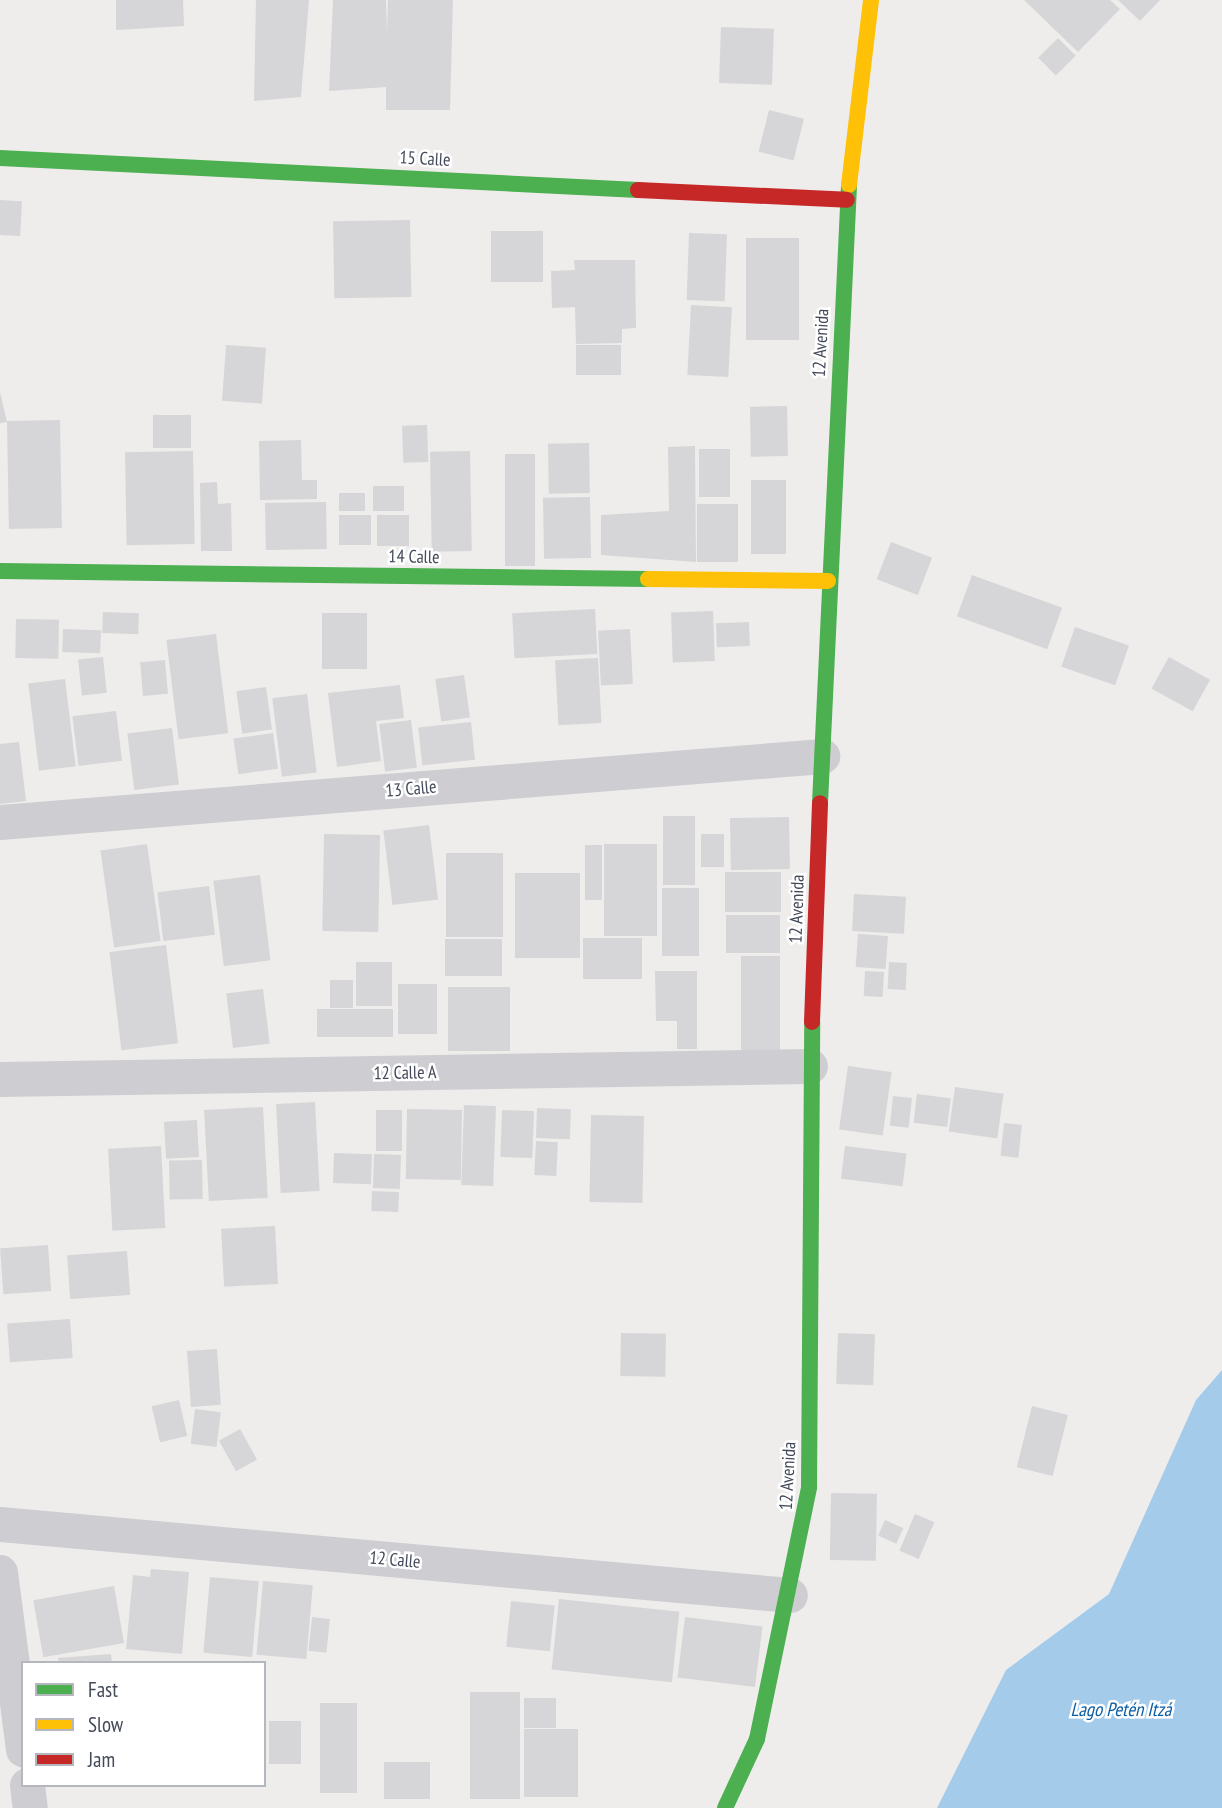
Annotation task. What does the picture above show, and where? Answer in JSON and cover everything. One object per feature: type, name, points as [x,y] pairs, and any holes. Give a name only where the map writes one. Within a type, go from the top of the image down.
[{"type":"street","name":"12 Avenida","points":[[725,1808],[757,1739],[790,1595],[809,1487],[810,1066],[828,581],[847,200],[871,1]]},
{"type":"street","name":"15 Calle","points":[[0,158],[847,200]]},
{"type":"street","name":"14 Calle","points":[[0,570],[828,581]]},
{"type":"street","name":"13 Calle","points":[[0,822],[822,756]]},
{"type":"street","name":"12 Calle A","points":[[0,1079],[810,1066]]},
{"type":"street","name":"12 Calle","points":[[0,1524],[790,1595]]},
{"type":"street","points":[[0,1572],[21,1735]]},
{"type":"street","points":[[27,1787],[30,1808]]},
{"type":"water","name":"Lago Petén Itzá","points":[[1222,1370],[1222,1808],[937,1808],[1006,1670],[1109,1594],[1196,1400]]},
{"type":"building","points":[[116,0],[183,0],[184,26],[116,30]]},
{"type":"building","points":[[256,0],[309,0],[301,97],[254,101]]},
{"type":"building","points":[[333,0],[386,0],[387,33],[388,0],[453,0],[450,110],[386,110],[386,87],[329,91]]},
{"type":"building","points":[[1024,0],[1110,0],[1120,9],[1078,52]]},
{"type":"building","points":[[1118,0],[1160,0],[1140,21]]},
{"type":"building","points":[[721,27],[774,29],[772,85],[719,83]]},
{"type":"building","points":[[1058,38],[1076,56],[1056,75],[1038,58]]},
{"type":"building","points":[[769,110],[804,119],[794,160],[759,152]]},
{"type":"building","points":[[0,200],[22,201],[20,236],[0,235]]},
{"type":"building","points":[[410,220],[411,297],[334,298],[333,221]]},
{"type":"building","points":[[491,231],[543,231],[543,282],[491,282]]},
{"type":"building","points":[[689,233],[727,234],[725,301],[687,300]]},
{"type":"building","points":[[746,238],[799,238],[799,340],[746,340]]},
{"type":"building","points":[[574,260],[635,260],[636,328],[622,329],[622,343],[576,344],[575,307],[552,308],[551,271],[575,270]]},
{"type":"building","points":[[691,305],[732,307],[728,377],[687,375]]},
{"type":"building","points":[[226,345],[266,348],[262,404],[222,401]]},
{"type":"building","points":[[576,345],[621,345],[621,375],[576,375]]},
{"type":"building","points":[[0,392],[7,422],[0,423]]},
{"type":"building","points":[[787,406],[788,456],[751,457],[750,407]]},
{"type":"building","points":[[153,415],[191,415],[191,448],[153,448]]},
{"type":"building","points":[[60,420],[62,528],[9,529],[7,421]]},
{"type":"building","points":[[427,425],[428,462],[403,463],[402,426]]},
{"type":"building","points":[[301,440],[302,480],[317,480],[317,499],[260,500],[259,441]]},
{"type":"building","points":[[589,443],[590,493],[549,494],[548,444]]},
{"type":"building","points":[[695,446],[696,562],[601,555],[601,515],[669,511],[668,447]]},
{"type":"building","points":[[699,449],[730,449],[730,497],[699,497]]},
{"type":"building","points":[[193,451],[195,544],[127,545],[125,452]]},
{"type":"building","points":[[470,451],[472,551],[432,552],[430,452]]},
{"type":"building","points":[[505,454],[535,454],[535,566],[505,566]]},
{"type":"building","points":[[751,480],[786,480],[786,554],[751,554]]},
{"type":"building","points":[[217,482],[218,504],[231,503],[232,551],[201,551],[200,483]]},
{"type":"building","points":[[373,486],[404,486],[404,511],[373,511]]},
{"type":"building","points":[[339,493],[365,493],[365,511],[339,511]]},
{"type":"building","points":[[590,497],[591,558],[544,559],[543,498]]},
{"type":"building","points":[[326,502],[327,549],[266,550],[265,503]]},
{"type":"building","points":[[697,504],[738,504],[738,562],[697,562]]},
{"type":"building","points":[[339,515],[371,515],[371,545],[339,545]]},
{"type":"building","points":[[377,515],[409,515],[409,546],[377,546]]},
{"type":"building","points":[[891,542],[932,558],[918,595],[877,579]]},
{"type":"building","points":[[972,575],[1062,608],[1047,649],[957,616]]},
{"type":"building","points":[[595,609],[597,654],[514,658],[512,613]]},
{"type":"building","points":[[713,611],[715,661],[673,662],[671,612]]},
{"type":"building","points":[[103,612],[139,613],[138,634],[102,633]]},
{"type":"building","points":[[322,613],[367,613],[367,669],[322,669]]},
{"type":"building","points":[[16,619],[59,620],[58,659],[15,658]]},
{"type":"building","points":[[749,622],[750,646],[717,647],[716,623]]},
{"type":"building","points":[[1075,627],[1129,646],[1115,685],[1061,667]]},
{"type":"building","points":[[63,629],[101,630],[100,653],[62,652]]},
{"type":"building","points":[[630,629],[633,684],[601,686],[598,631]]},
{"type":"building","points":[[216,634],[228,733],[179,739],[166,640]]},
{"type":"building","points":[[103,657],[107,693],[82,695],[78,660]]},
{"type":"building","points":[[1169,657],[1210,680],[1193,711],[1152,688]]},
{"type":"building","points":[[598,658],[601,723],[558,725],[555,660]]},
{"type":"building","points":[[165,660],[168,694],[143,696],[140,662]]},
{"type":"building","points":[[464,675],[470,718],[441,722],[435,679]]},
{"type":"building","points":[[65,679],[76,766],[39,771],[28,684]]},
{"type":"building","points":[[400,685],[404,718],[376,721],[381,761],[337,767],[328,693]]},
{"type":"building","points":[[266,687],[272,730],[242,734],[236,691]]},
{"type":"building","points":[[307,694],[317,772],[282,777],[272,698]]},
{"type":"building","points":[[116,711],[122,761],[78,766],[72,716]]},
{"type":"building","points":[[411,720],[417,768],[385,772],[379,724]]},
{"type":"building","points":[[471,722],[475,760],[422,765],[418,728]]},
{"type":"building","points":[[172,728],[179,785],[134,790],[127,733]]},
{"type":"building","points":[[273,733],[278,769],[238,774],[233,739]]},
{"type":"building","points":[[19,742],[26,801],[0,804],[0,744]]},
{"type":"building","points":[[663,816],[695,816],[695,885],[663,885]]},
{"type":"building","points":[[789,817],[790,869],[731,870],[730,818]]},
{"type":"building","points":[[429,825],[438,899],[392,905],[383,831]]},
{"type":"building","points":[[324,834],[380,835],[378,932],[322,931]]},
{"type":"building","points":[[701,834],[724,834],[724,867],[701,867]]},
{"type":"building","points":[[147,844],[161,941],[114,948],[100,851]]},
{"type":"building","points":[[604,844],[657,844],[657,936],[604,936]]},
{"type":"building","points":[[585,845],[602,845],[602,900],[585,900]]},
{"type":"building","points":[[446,853],[503,853],[503,937],[446,937]]},
{"type":"building","points":[[725,872],[781,872],[781,912],[725,912]]},
{"type":"building","points":[[515,873],[580,873],[580,958],[515,958]]},
{"type":"building","points":[[260,875],[270,960],[224,966],[213,881]]},
{"type":"building","points":[[209,886],[215,935],[163,941],[157,892]]},
{"type":"building","points":[[662,888],[699,888],[699,956],[662,956]]},
{"type":"building","points":[[854,894],[906,897],[904,934],[852,931]]},
{"type":"building","points":[[726,915],[780,915],[780,953],[726,953]]},
{"type":"building","points":[[858,934],[888,936],[886,969],[856,967]]},
{"type":"building","points":[[583,938],[642,938],[642,979],[583,979]]},
{"type":"building","points":[[445,939],[502,939],[502,976],[445,976]]},
{"type":"building","points":[[166,945],[178,1043],[121,1050],[109,952]]},
{"type":"building","points":[[741,956],[780,956],[780,1051],[741,1051]]},
{"type":"building","points":[[356,962],[392,962],[392,1006],[356,1006]]},
{"type":"building","points":[[889,962],[907,963],[906,990],[888,989]]},
{"type":"building","points":[[655,971],[697,971],[697,1049],[677,1049],[677,1021],[656,1021]]},
{"type":"building","points":[[865,971],[884,972],[883,997],[864,996]]},
{"type":"building","points":[[330,980],[353,980],[353,1008],[330,1008]]},
{"type":"building","points":[[398,984],[437,984],[437,1034],[398,1034]]},
{"type":"building","points":[[448,987],[510,987],[510,1051],[448,1051]]},
{"type":"building","points":[[263,989],[270,1044],[233,1048],[226,994]]},
{"type":"building","points":[[317,1009],[393,1009],[393,1037],[317,1037]]},
{"type":"building","points":[[848,1066],[892,1072],[883,1136],[839,1129]]},
{"type":"building","points":[[955,1087],[1004,1094],[997,1138],[949,1132]]},
{"type":"building","points":[[917,1094],[951,1098],[947,1127],[913,1123]]},
{"type":"building","points":[[893,1096],[912,1098],[909,1128],[890,1126]]},
{"type":"building","points":[[315,1102],[320,1191],[281,1193],[276,1104]]},
{"type":"building","points":[[464,1105],[496,1106],[493,1186],[461,1185]]},
{"type":"building","points":[[263,1107],[268,1198],[209,1201],[204,1110]]},
{"type":"building","points":[[537,1108],[571,1109],[570,1139],[536,1138]]},
{"type":"building","points":[[407,1109],[462,1110],[461,1180],[406,1179]]},
{"type":"building","points":[[376,1110],[402,1110],[402,1151],[376,1151]]},
{"type":"building","points":[[502,1110],[534,1111],[532,1158],[500,1157]]},
{"type":"building","points":[[591,1115],[644,1116],[642,1203],[589,1202]]},
{"type":"building","points":[[197,1120],[199,1157],[166,1159],[164,1122]]},
{"type":"building","points":[[1004,1123],[1022,1125],[1018,1158],[1001,1156]]},
{"type":"building","points":[[536,1141],[558,1142],[556,1176],[534,1175]]},
{"type":"building","points":[[161,1146],[165,1228],[112,1231],[108,1149]]},
{"type":"building","points":[[845,1146],[907,1154],[903,1186],[841,1179]]},
{"type":"building","points":[[334,1153],[372,1154],[371,1184],[333,1183]]},
{"type":"building","points":[[374,1154],[401,1155],[400,1189],[373,1188]]},
{"type":"building","points":[[202,1160],[203,1199],[170,1200],[169,1161]]},
{"type":"building","points":[[372,1191],[399,1192],[398,1212],[371,1211]]},
{"type":"building","points":[[275,1226],[278,1284],[224,1287],[221,1229]]},
{"type":"building","points":[[48,1245],[51,1291],[3,1294],[0,1248]]},
{"type":"building","points":[[127,1251],[130,1295],[70,1299],[67,1255]]},
{"type":"building","points":[[70,1319],[73,1358],[10,1362],[7,1323]]},
{"type":"building","points":[[621,1333],[666,1334],[665,1377],[620,1376]]},
{"type":"building","points":[[838,1333],[875,1334],[873,1385],[836,1384]]},
{"type":"building","points":[[217,1349],[221,1405],[191,1407],[187,1351]]},
{"type":"building","points":[[179,1400],[187,1436],[160,1442],[152,1406]]},
{"type":"building","points":[[1032,1406],[1068,1415],[1053,1476],[1017,1467]]},
{"type":"building","points":[[195,1409],[221,1412],[217,1447],[191,1444]]},
{"type":"building","points":[[240,1429],[257,1460],[236,1471],[219,1441]]},
{"type":"building","points":[[831,1493],[877,1494],[876,1561],[830,1560]]},
{"type":"building","points":[[915,1514],[934,1522],[919,1559],[899,1551]]},
{"type":"building","points":[[885,1520],[903,1528],[896,1544],[878,1536]]},
{"type":"building","points":[[151,1569],[189,1572],[182,1654],[126,1649],[133,1575],[150,1577]]},
{"type":"building","points":[[210,1577],[259,1581],[252,1657],[203,1653]]},
{"type":"building","points":[[263,1581],[313,1585],[306,1659],[257,1655]]},
{"type":"building","points":[[114,1586],[124,1643],[43,1657],[33,1600]]},
{"type":"building","points":[[559,1599],[679,1612],[672,1682],[552,1670]]},
{"type":"building","points":[[511,1601],[555,1606],[550,1651],[506,1647]]},
{"type":"building","points":[[312,1617],[330,1619],[326,1653],[308,1651]]},
{"type":"building","points":[[685,1617],[762,1627],[755,1687],[678,1678]]},
{"type":"building","points":[[111,1654],[112,1661],[59,1661],[58,1658]]},
{"type":"building","points":[[470,1692],[520,1692],[520,1799],[470,1799]]},
{"type":"building","points":[[524,1698],[556,1698],[556,1728],[524,1728]]},
{"type":"building","points":[[320,1703],[357,1703],[357,1793],[320,1793]]},
{"type":"building","points":[[269,1721],[301,1721],[301,1764],[269,1764]]},
{"type":"building","points":[[524,1729],[578,1729],[578,1797],[524,1797]]},
{"type":"building","points":[[384,1762],[430,1762],[430,1799],[384,1799]]},
{"type":"traffic: fast","points":[[0,158],[638,190]]},
{"type":"traffic: fast","points":[[820,803],[849,185]]},
{"type":"traffic: fast","points":[[0,571],[648,579]]},
{"type":"traffic: fast","points":[[725,1808],[757,1739],[809,1487],[812,1022]]},
{"type":"traffic: slow","points":[[849,185],[871,0]]},
{"type":"traffic: slow","points":[[648,579],[828,581]]},
{"type":"traffic: jam","points":[[638,190],[847,200]]},
{"type":"traffic: jam","points":[[812,1022],[820,803]]}]
